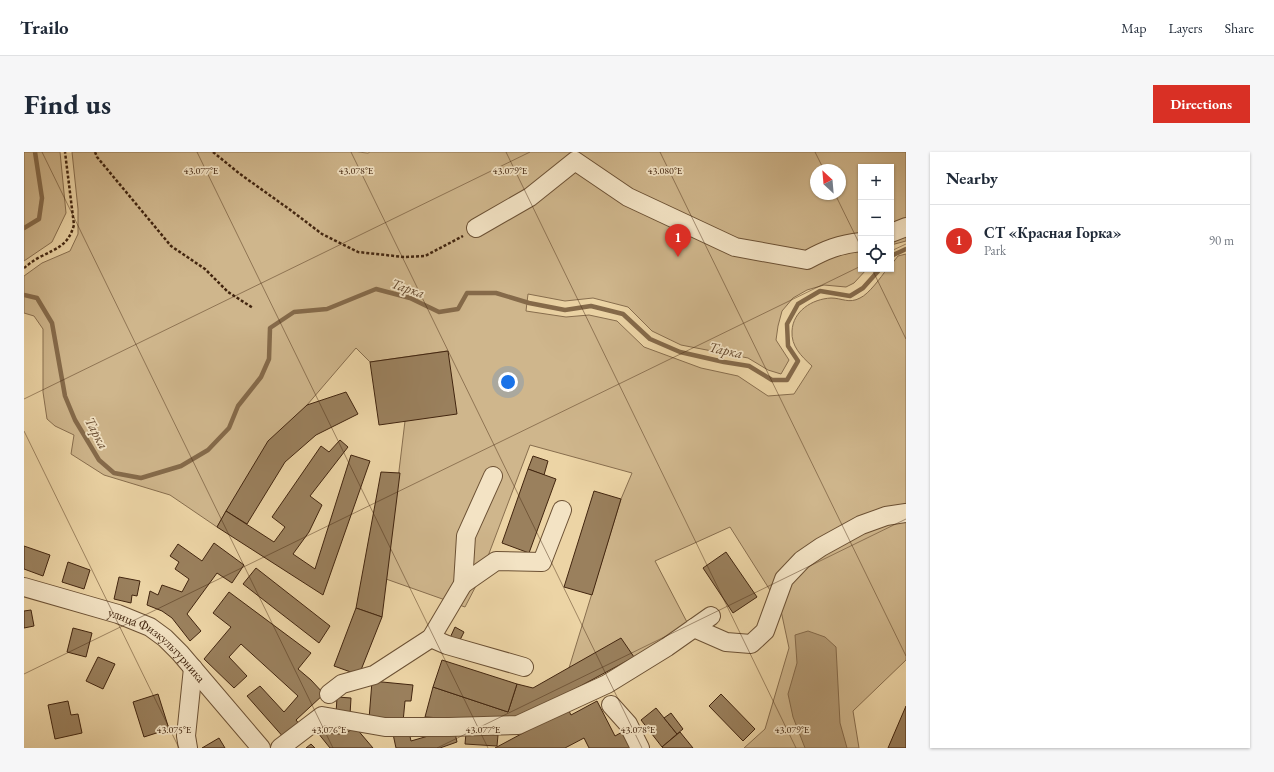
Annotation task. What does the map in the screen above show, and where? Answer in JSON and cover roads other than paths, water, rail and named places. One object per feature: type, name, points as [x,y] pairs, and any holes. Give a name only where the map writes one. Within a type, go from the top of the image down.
[{"type":"street","points":[[476,228],[530,197],[580,157],[628,197],[735,247],[807,260],[822,251],[845,244],[858,242]]},
{"type":"street","points":[[894,232],[906,227]]},
{"type":"street","points":[[463,584],[466,536],[493,476]]},
{"type":"street","points":[[329,694],[342,684],[374,675],[431,638],[463,584],[496,561],[542,562],[562,510]]},
{"type":"street","points":[[694,628],[726,642],[751,644],[765,631],[784,579],[802,560],[820,547],[861,525],[886,516],[906,513]]},
{"type":"street","name":"улица Физкультурника","points":[[24,587],[118,614],[150,627],[165,638],[193,668],[261,748]]},
{"type":"street","points":[[280,748],[322,716],[386,726],[449,727],[518,725],[607,684],[667,647],[711,616]]},
{"type":"street","points":[[431,638],[447,645],[524,667]]},
{"type":"street","points":[[188,748],[186,736],[193,668]]},
{"type":"street","points":[[611,705],[628,724],[640,748]]},
{"type":"waterway","points":[[24,228],[39,219],[42,198],[35,152]]},
{"type":"waterway","name":"Тарка","points":[[894,255],[906,249]]},
{"type":"waterway","name":"Тарка","points":[[24,295],[37,298],[52,323],[65,396],[75,420],[99,460],[114,473],[141,478],[181,466],[208,450],[229,428],[238,406],[261,377],[269,359],[270,328],[294,312],[327,309],[376,289],[410,298],[439,312],[458,309],[467,293],[496,293],[529,303],[565,310],[591,306],[623,314],[650,339],[680,352],[749,366],[772,380],[787,380],[798,361],[788,346],[787,324],[798,304],[820,291],[850,296],[863,288],[877,272]]},
{"type":"place","name":"СТ «Красная Горка»","points":[[678,257]]}]
